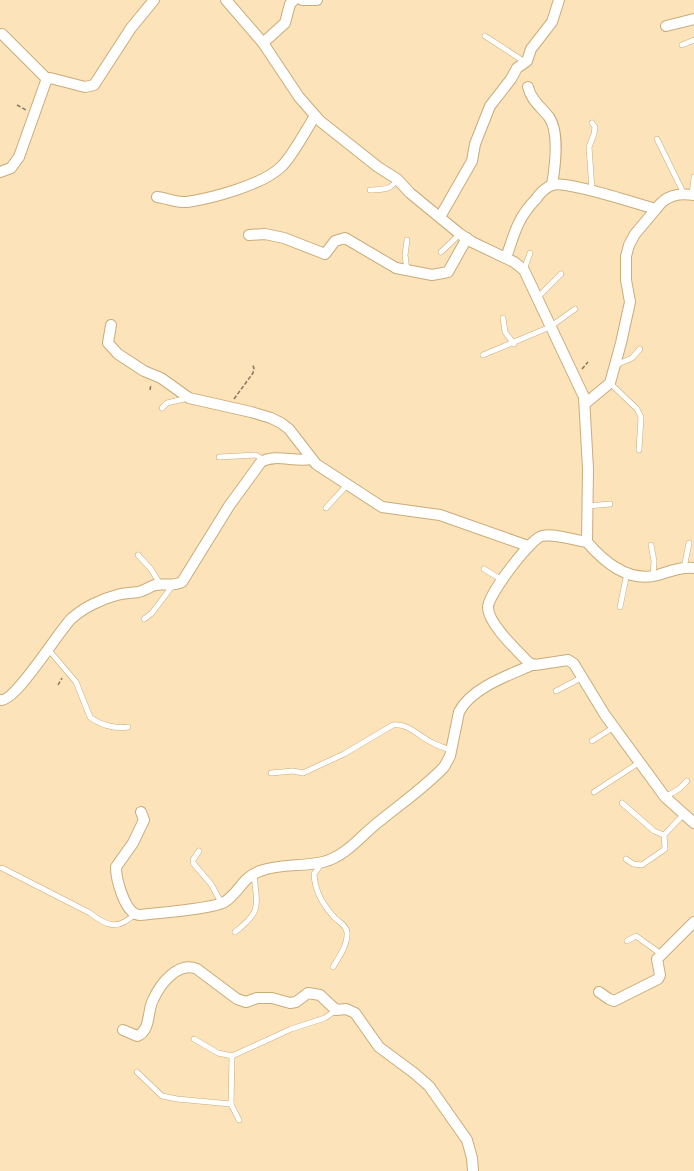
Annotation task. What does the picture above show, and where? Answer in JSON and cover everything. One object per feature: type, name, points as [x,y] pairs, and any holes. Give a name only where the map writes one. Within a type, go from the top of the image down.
[{"type":"street","points":[[2,34],[47,79],[50,78],[85,87],[94,85],[131,28],[154,0]]},
{"type":"street","points":[[226,0],[263,43],[299,97],[314,116],[340,138],[397,179],[410,193],[464,236],[506,258],[524,270],[550,327],[576,377],[586,403],[588,469],[587,542]]},
{"type":"street","points":[[263,43],[285,23],[290,4],[294,0]]},
{"type":"street","points":[[302,0],[317,0]]},
{"type":"street","points":[[440,217],[472,161],[475,144],[486,113],[517,68],[526,62],[531,49],[552,22],[558,0]]},
{"type":"street","points":[[666,26],[694,19]]},
{"type":"street","points":[[0,172],[11,168],[20,156],[47,79]]},
{"type":"street","points":[[528,87],[531,97],[551,122],[556,153],[552,185]]},
{"type":"street","points":[[157,197],[186,202],[246,186],[269,176],[286,161],[314,116]]},
{"type":"street","points":[[506,258],[522,215],[543,190],[552,185],[558,184],[592,190],[656,209]]},
{"type":"street","points":[[586,403],[605,389],[610,383],[615,365],[630,302],[626,280],[626,256],[629,245],[635,234],[656,209],[670,196],[690,194]]},
{"type":"street","points":[[250,235],[265,234],[284,238],[325,254],[335,241],[345,238],[366,249],[389,265],[432,275],[448,272],[464,236]]},
{"type":"street","points":[[111,325],[108,342],[111,348],[140,368],[174,386],[189,398],[271,418],[280,423],[288,429],[305,448],[311,459],[382,507],[440,515],[528,546]]},
{"type":"street","points":[[0,701],[7,699],[18,688],[71,619],[93,604],[117,595],[138,592],[156,585],[173,585],[184,579],[229,506],[255,468],[264,460],[304,461],[311,459]]},
{"type":"street","points":[[532,665],[520,654],[490,618],[487,607],[492,596],[528,546],[536,538],[549,535],[587,542],[598,555],[611,566],[627,573],[639,576],[652,576],[689,568]]},
{"type":"street","points":[[141,812],[144,820],[142,828],[116,867],[125,901],[130,911],[135,914],[181,911],[222,904],[230,898],[246,879],[254,874],[282,865],[322,862],[334,858],[356,843],[380,820],[439,773],[447,763],[459,712],[463,707],[491,684],[532,665],[568,660],[574,664],[614,727],[665,797],[694,823]]},
{"type":"street","points":[[599,992],[609,999],[614,1000],[658,979],[660,973],[657,960],[694,922]]},
{"type":"street","points":[[123,1030],[137,1036],[142,1033],[148,1023],[153,999],[172,975],[182,967],[191,966],[197,969],[243,1002],[267,998],[290,1003],[296,1002],[308,993],[320,995],[336,1010],[346,1009],[355,1013],[379,1047],[414,1073],[428,1086],[467,1140],[472,1158],[473,1171]]},
{"type":"lane","points":[[485,36],[526,62]]},
{"type":"lane","points":[[682,45],[694,40]]},
{"type":"lane","points":[[592,123],[595,127],[589,147],[592,190]]},
{"type":"lane","points":[[657,139],[690,194]]},
{"type":"lane","points":[[690,194],[694,177]]},
{"type":"lane","points":[[370,190],[388,189],[394,186],[397,179]]},
{"type":"lane","points":[[441,252],[464,236]]},
{"type":"lane","points":[[406,270],[405,255],[407,240]]},
{"type":"lane","points":[[524,270],[530,253]]},
{"type":"lane","points":[[537,298],[561,274]]},
{"type":"lane","points":[[483,355],[514,344],[550,327],[575,309]]},
{"type":"lane","points":[[503,318],[505,332],[514,344]]},
{"type":"lane","points":[[615,365],[632,358],[640,349]]},
{"type":"lane","points":[[610,383],[637,409],[641,417],[639,450]]},
{"type":"lane","points":[[162,408],[167,402],[189,398]]},
{"type":"lane","points":[[218,457],[256,455],[264,460]]},
{"type":"lane","points":[[326,508],[348,484]]},
{"type":"lane","points":[[588,506],[610,504]]},
{"type":"lane","points":[[689,543],[689,568]]},
{"type":"lane","points":[[651,545],[654,561],[652,576]]},
{"type":"lane","points":[[138,555],[151,569],[160,585]]},
{"type":"lane","points":[[484,569],[503,581]]},
{"type":"lane","points":[[620,607],[627,573]]},
{"type":"lane","points":[[144,619],[152,613],[173,585]]},
{"type":"lane","points":[[48,649],[76,682],[90,717],[108,726],[118,728],[128,727]]},
{"type":"lane","points":[[556,691],[582,677]]},
{"type":"lane","points":[[271,773],[293,771],[303,773],[344,754],[393,725],[399,724],[406,726],[431,743],[451,750]]},
{"type":"lane","points":[[592,741],[614,727]]},
{"type":"lane","points":[[594,792],[640,762]]},
{"type":"lane","points":[[665,797],[679,789],[687,781]]},
{"type":"lane","points":[[622,803],[654,832],[664,835]]},
{"type":"lane","points":[[626,859],[633,864],[642,865],[664,849],[664,835],[684,814]]},
{"type":"lane","points":[[198,851],[193,863],[211,884],[222,904]]},
{"type":"lane","points":[[322,862],[314,874],[317,894],[331,913],[344,926],[347,932],[342,953],[333,967]]},
{"type":"lane","points":[[2,868],[103,922],[117,925],[125,923],[135,914]]},
{"type":"lane","points":[[235,932],[251,920],[255,913],[257,903],[254,874]]},
{"type":"lane","points":[[627,941],[636,936],[662,954]]},
{"type":"lane","points":[[194,1039],[218,1053],[232,1056],[291,1029],[325,1018],[336,1010]]},
{"type":"lane","points":[[232,1056],[231,1104],[239,1120]]},
{"type":"lane","points":[[137,1072],[162,1096],[177,1099],[231,1104]]},
{"type":"path","points":[[231,408],[239,390],[253,373],[254,368],[252,364]]}]
